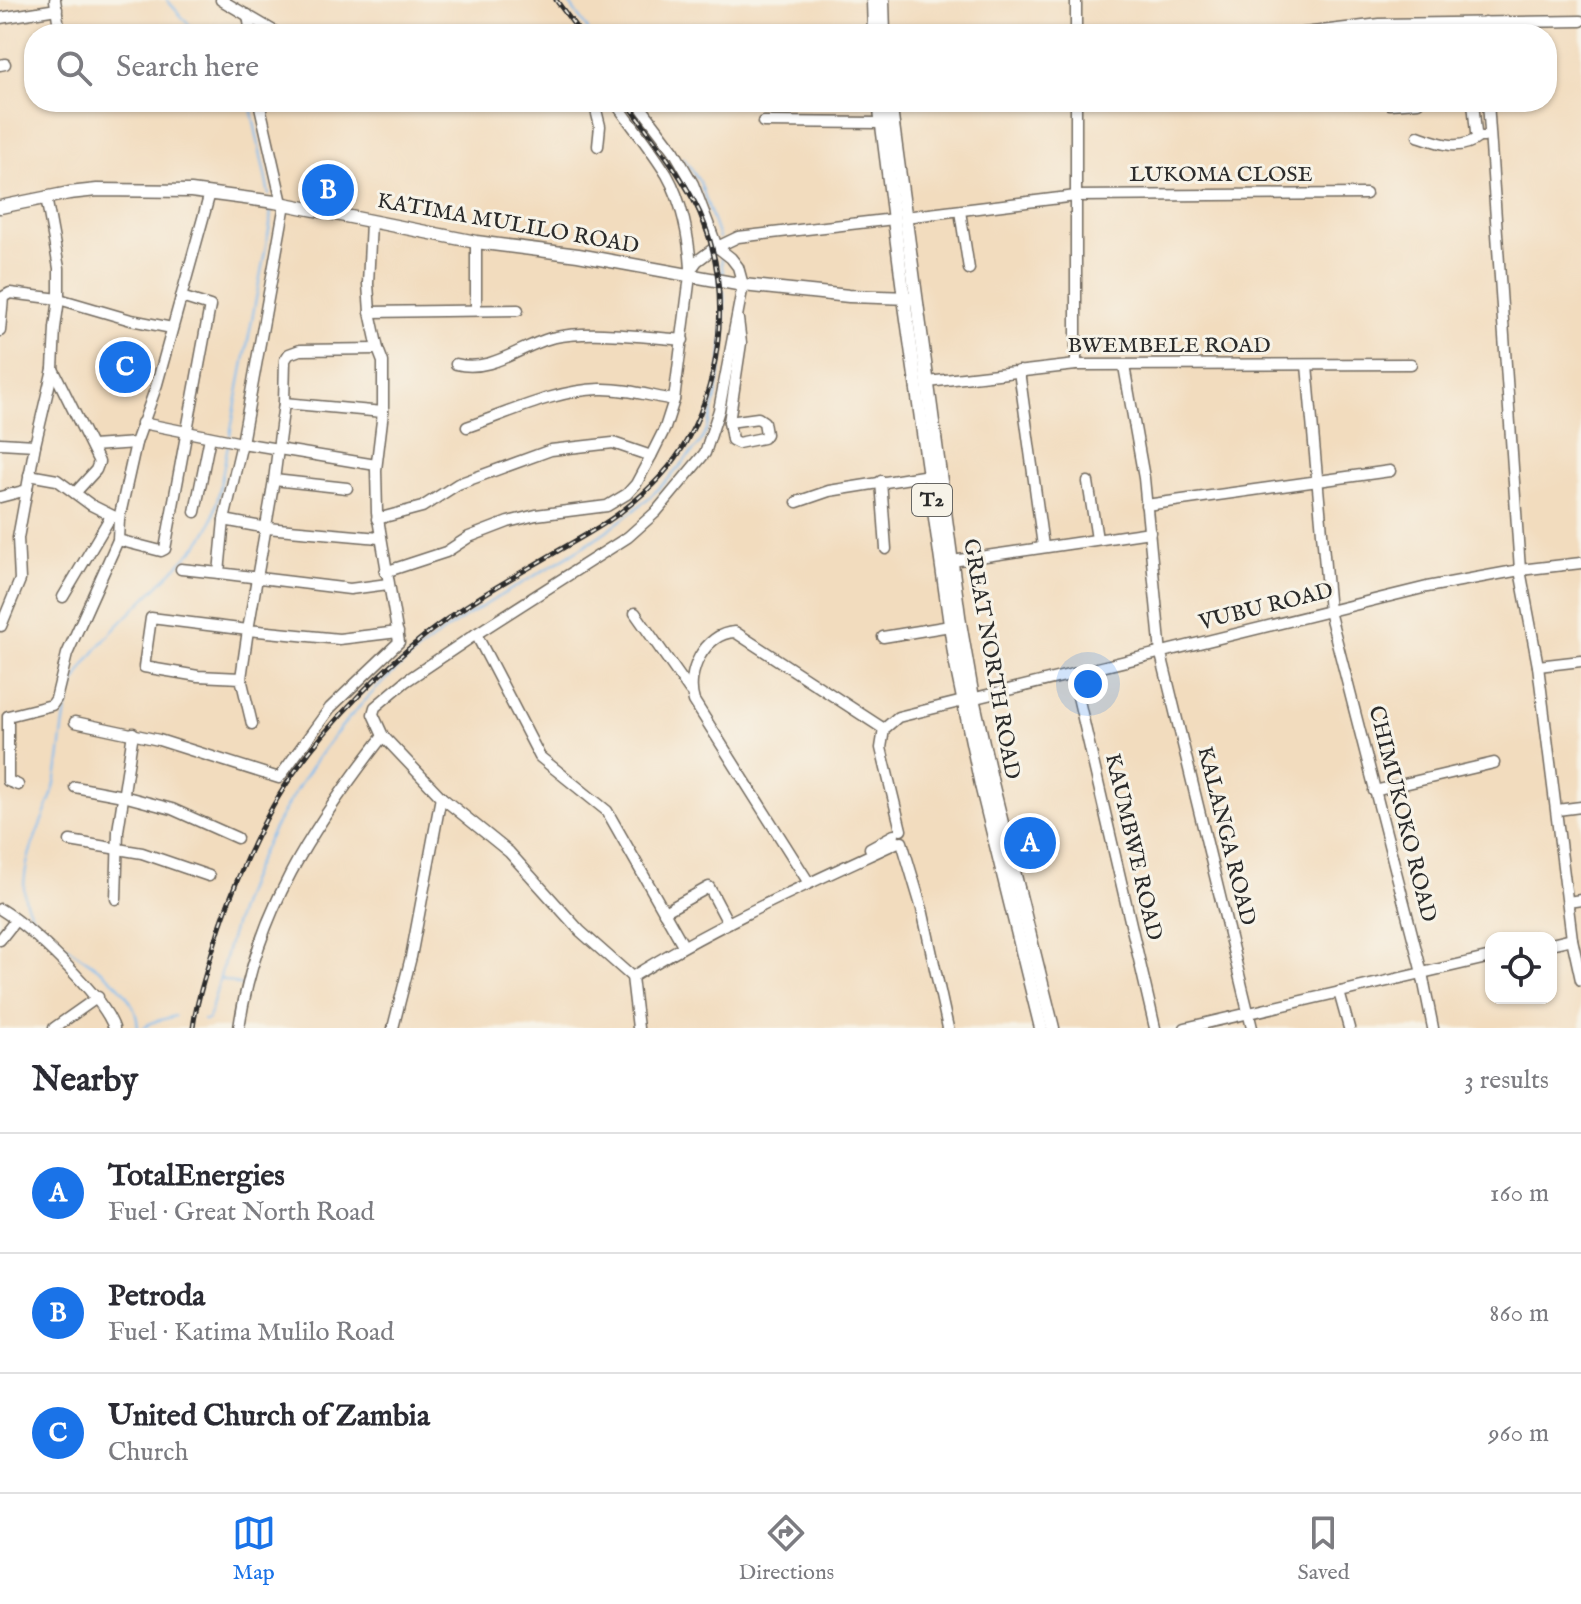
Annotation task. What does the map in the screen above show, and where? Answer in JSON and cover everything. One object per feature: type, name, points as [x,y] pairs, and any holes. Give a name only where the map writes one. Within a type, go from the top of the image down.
[{"type":"main road","points":[[873,0],[874,24]]},
{"type":"main road","points":[[883,0],[884,24]]},
{"type":"main road","name":"GREAT NORTH ROAD","points":[[880,112],[900,218]]},
{"type":"main road","name":"GREAT NORTH ROAD","points":[[891,112],[929,475],[950,626],[1053,1028]]},
{"type":"main road","name":"KATIMA MULILO ROAD","points":[[0,207],[46,197],[131,189],[210,193],[277,202],[476,242],[578,255],[743,285],[909,298]]},
{"type":"main road","name":"GREAT NORTH ROAD","points":[[909,298],[928,382],[968,700],[1041,1028]]},
{"type":"street","points":[[221,0],[261,24]]},
{"type":"street","points":[[1076,0],[1076,24]]},
{"type":"street","points":[[0,18],[56,5]]},
{"type":"street","points":[[248,15],[249,24]]},
{"type":"street","points":[[1380,24],[1581,21]]},
{"type":"street","points":[[219,573],[235,441],[277,202],[261,112]]},
{"type":"street","points":[[596,112],[600,126],[598,146]]},
{"type":"street","points":[[385,572],[446,552],[469,537],[508,522],[536,515],[607,506],[619,500],[636,484],[651,456],[674,400],[683,340],[690,253],[672,186],[622,112]]},
{"type":"street","points":[[638,1028],[632,977],[580,931],[509,852],[441,797],[383,736],[373,714],[375,707],[406,681],[628,537],[656,512],[705,453],[719,410],[743,285],[738,267],[717,247],[693,184],[674,151],[645,112]]},
{"type":"street","points":[[1076,112],[1076,365]]},
{"type":"street","points":[[1474,112],[1476,133],[1484,137]]},
{"type":"street","points":[[1487,112],[1484,137],[1520,570],[1538,666],[1572,939],[1580,973]]},
{"type":"street","points":[[763,122],[882,123]]},
{"type":"street","points":[[1418,136],[1444,145],[1462,145],[1484,137]]},
{"type":"street","points":[[63,597],[115,517],[142,423],[157,384],[210,193]]},
{"type":"street","name":"LUKOMA CLOSE","points":[[717,247],[753,234],[1076,196],[1366,194]]},
{"type":"street","points":[[1,626],[20,580],[18,538],[53,369],[59,268],[46,197]]},
{"type":"street","points":[[960,211],[969,269]]},
{"type":"street","points":[[75,722],[133,733],[279,778],[330,708],[399,642],[377,519],[376,465],[383,412],[383,362],[370,312],[371,222]]},
{"type":"street","points":[[476,242],[476,310]]},
{"type":"street","points":[[690,274],[697,261],[717,247]]},
{"type":"street","points":[[0,331],[6,294],[59,299],[102,313],[172,328]]},
{"type":"street","points":[[118,540],[161,551],[165,549],[210,306],[181,297]]},
{"type":"street","points":[[370,312],[518,310]]},
{"type":"street","points":[[729,422],[741,343],[736,313]]},
{"type":"street","points":[[456,364],[467,367],[488,364],[552,338],[599,335],[683,340]]},
{"type":"street","points":[[252,724],[241,678],[274,480],[284,403],[285,360],[289,354],[300,350],[378,349]]},
{"type":"street","name":"BWEMBELE ROAD","points":[[928,382],[1076,365],[1411,364]]},
{"type":"street","name":"CHIMUKOKO ROAD","points":[[1307,365],[1329,611],[1422,973],[1433,1028]]},
{"type":"street","name":"KALANGA ROAD","points":[[1124,366],[1140,446],[1161,654],[1252,1028]]},
{"type":"street","points":[[53,369],[99,466],[75,493]]},
{"type":"street","points":[[1019,371],[1043,546]]},
{"type":"street","points":[[467,427],[528,404],[591,389],[674,400]]},
{"type":"street","points":[[284,403],[383,412]]},
{"type":"street","points":[[142,423],[277,450],[376,465]]},
{"type":"street","points":[[195,512],[210,437]]},
{"type":"street","points":[[0,443],[35,445]]},
{"type":"street","points":[[92,446],[136,443]]},
{"type":"street","points":[[377,519],[422,507],[458,484],[551,450],[613,443],[651,456]]},
{"type":"street","points":[[1146,505],[1390,471]]},
{"type":"street","points":[[29,475],[57,480],[115,517]]},
{"type":"street","points":[[797,502],[829,491],[929,475]]},
{"type":"street","points":[[274,480],[347,488]]},
{"type":"street","points":[[881,481],[886,549]]},
{"type":"street","points":[[1088,482],[1097,539]]},
{"type":"street","points":[[0,497],[27,490]]},
{"type":"street","points":[[18,785],[8,781],[8,716],[55,703],[67,654],[118,540],[115,517]]},
{"type":"street","points":[[224,520],[267,528],[379,538]]},
{"type":"street","points":[[952,561],[1150,532]]},
{"type":"street","name":"VUBU ROAD","points":[[884,729],[898,717],[1427,587],[1520,570],[1581,563]]},
{"type":"street","points":[[181,569],[350,589],[388,584]]},
{"type":"street","points":[[635,613],[691,693],[809,883]]},
{"type":"street","points":[[241,678],[198,676],[146,668],[143,665],[149,621],[153,617],[339,639],[398,632]]},
{"type":"street","points":[[883,637],[950,626]]},
{"type":"street","points":[[691,693],[690,680],[710,640],[735,632],[884,729],[881,748],[899,837],[922,909],[948,1028]]},
{"type":"street","points":[[476,634],[540,757],[607,811],[683,945]]},
{"type":"street","points":[[1538,666],[1581,661]]},
{"type":"street","name":"KAUMBWE ROAD","points":[[1073,675],[1155,1028]]},
{"type":"street","points":[[116,899],[117,848],[133,733]]},
{"type":"street","points":[[239,1028],[247,989],[267,925],[285,881],[309,838],[383,736]]},
{"type":"street","points":[[1374,791],[1494,763]]},
{"type":"street","points":[[75,787],[172,809],[237,838]]},
{"type":"street","points":[[393,1028],[411,957],[441,797]]},
{"type":"street","points":[[1557,810],[1581,807]]},
{"type":"street","points":[[632,977],[683,945],[899,837]]},
{"type":"street","points":[[70,841],[142,853],[209,876]]},
{"type":"street","points":[[664,912],[706,886],[728,923]]},
{"type":"street","points":[[1568,902],[1581,900]]},
{"type":"street","points":[[0,909],[98,997],[114,1028]]},
{"type":"street","points":[[0,940],[15,921]]},
{"type":"street","points":[[1557,943],[1572,939]]},
{"type":"street","points":[[1185,1028],[1485,958]]},
{"type":"street","points":[[1339,992],[1349,1028]]},
{"type":"street","points":[[54,1028],[98,997]]},
{"type":"waterway","points":[[167,0],[188,24]]},
{"type":"waterway","points":[[567,0],[584,24]]},
{"type":"waterway","points":[[252,112],[269,195]]},
{"type":"waterway","points":[[683,157],[700,182],[719,238]]},
{"type":"waterway","points":[[230,435],[270,225],[271,205]]},
{"type":"waterway","points":[[721,258],[723,274]]},
{"type":"waterway","points":[[203,1020],[208,1020],[236,917],[262,852],[291,799],[341,727],[384,681],[426,645],[470,614],[609,529],[660,488],[699,444],[708,427],[717,390],[724,327],[724,292]]},
{"type":"waterway","points":[[138,1028],[133,1005],[119,987],[60,942],[29,909],[24,889],[25,876],[53,791],[73,687],[101,644],[206,533],[215,510],[228,445]]},
{"type":"waterway","points":[[221,979],[242,986]]},
{"type":"waterway","points":[[144,1028],[150,1023],[175,1016]]},
{"type":"railway","points":[[556,0],[574,24]]},
{"type":"railway","points":[[193,1028],[219,929],[237,880],[284,787],[326,731],[376,678],[428,633],[490,591],[606,522],[641,496],[674,460],[687,440],[709,387],[716,358],[719,328],[716,269],[710,240],[685,184],[634,112]]},
{"type":"place","name":"Petroda","points":[[328,190]]},
{"type":"place","name":"United Church of Zambia","points":[[125,367]]},
{"type":"place","name":"TotalEnergies","points":[[1030,843]]}]
